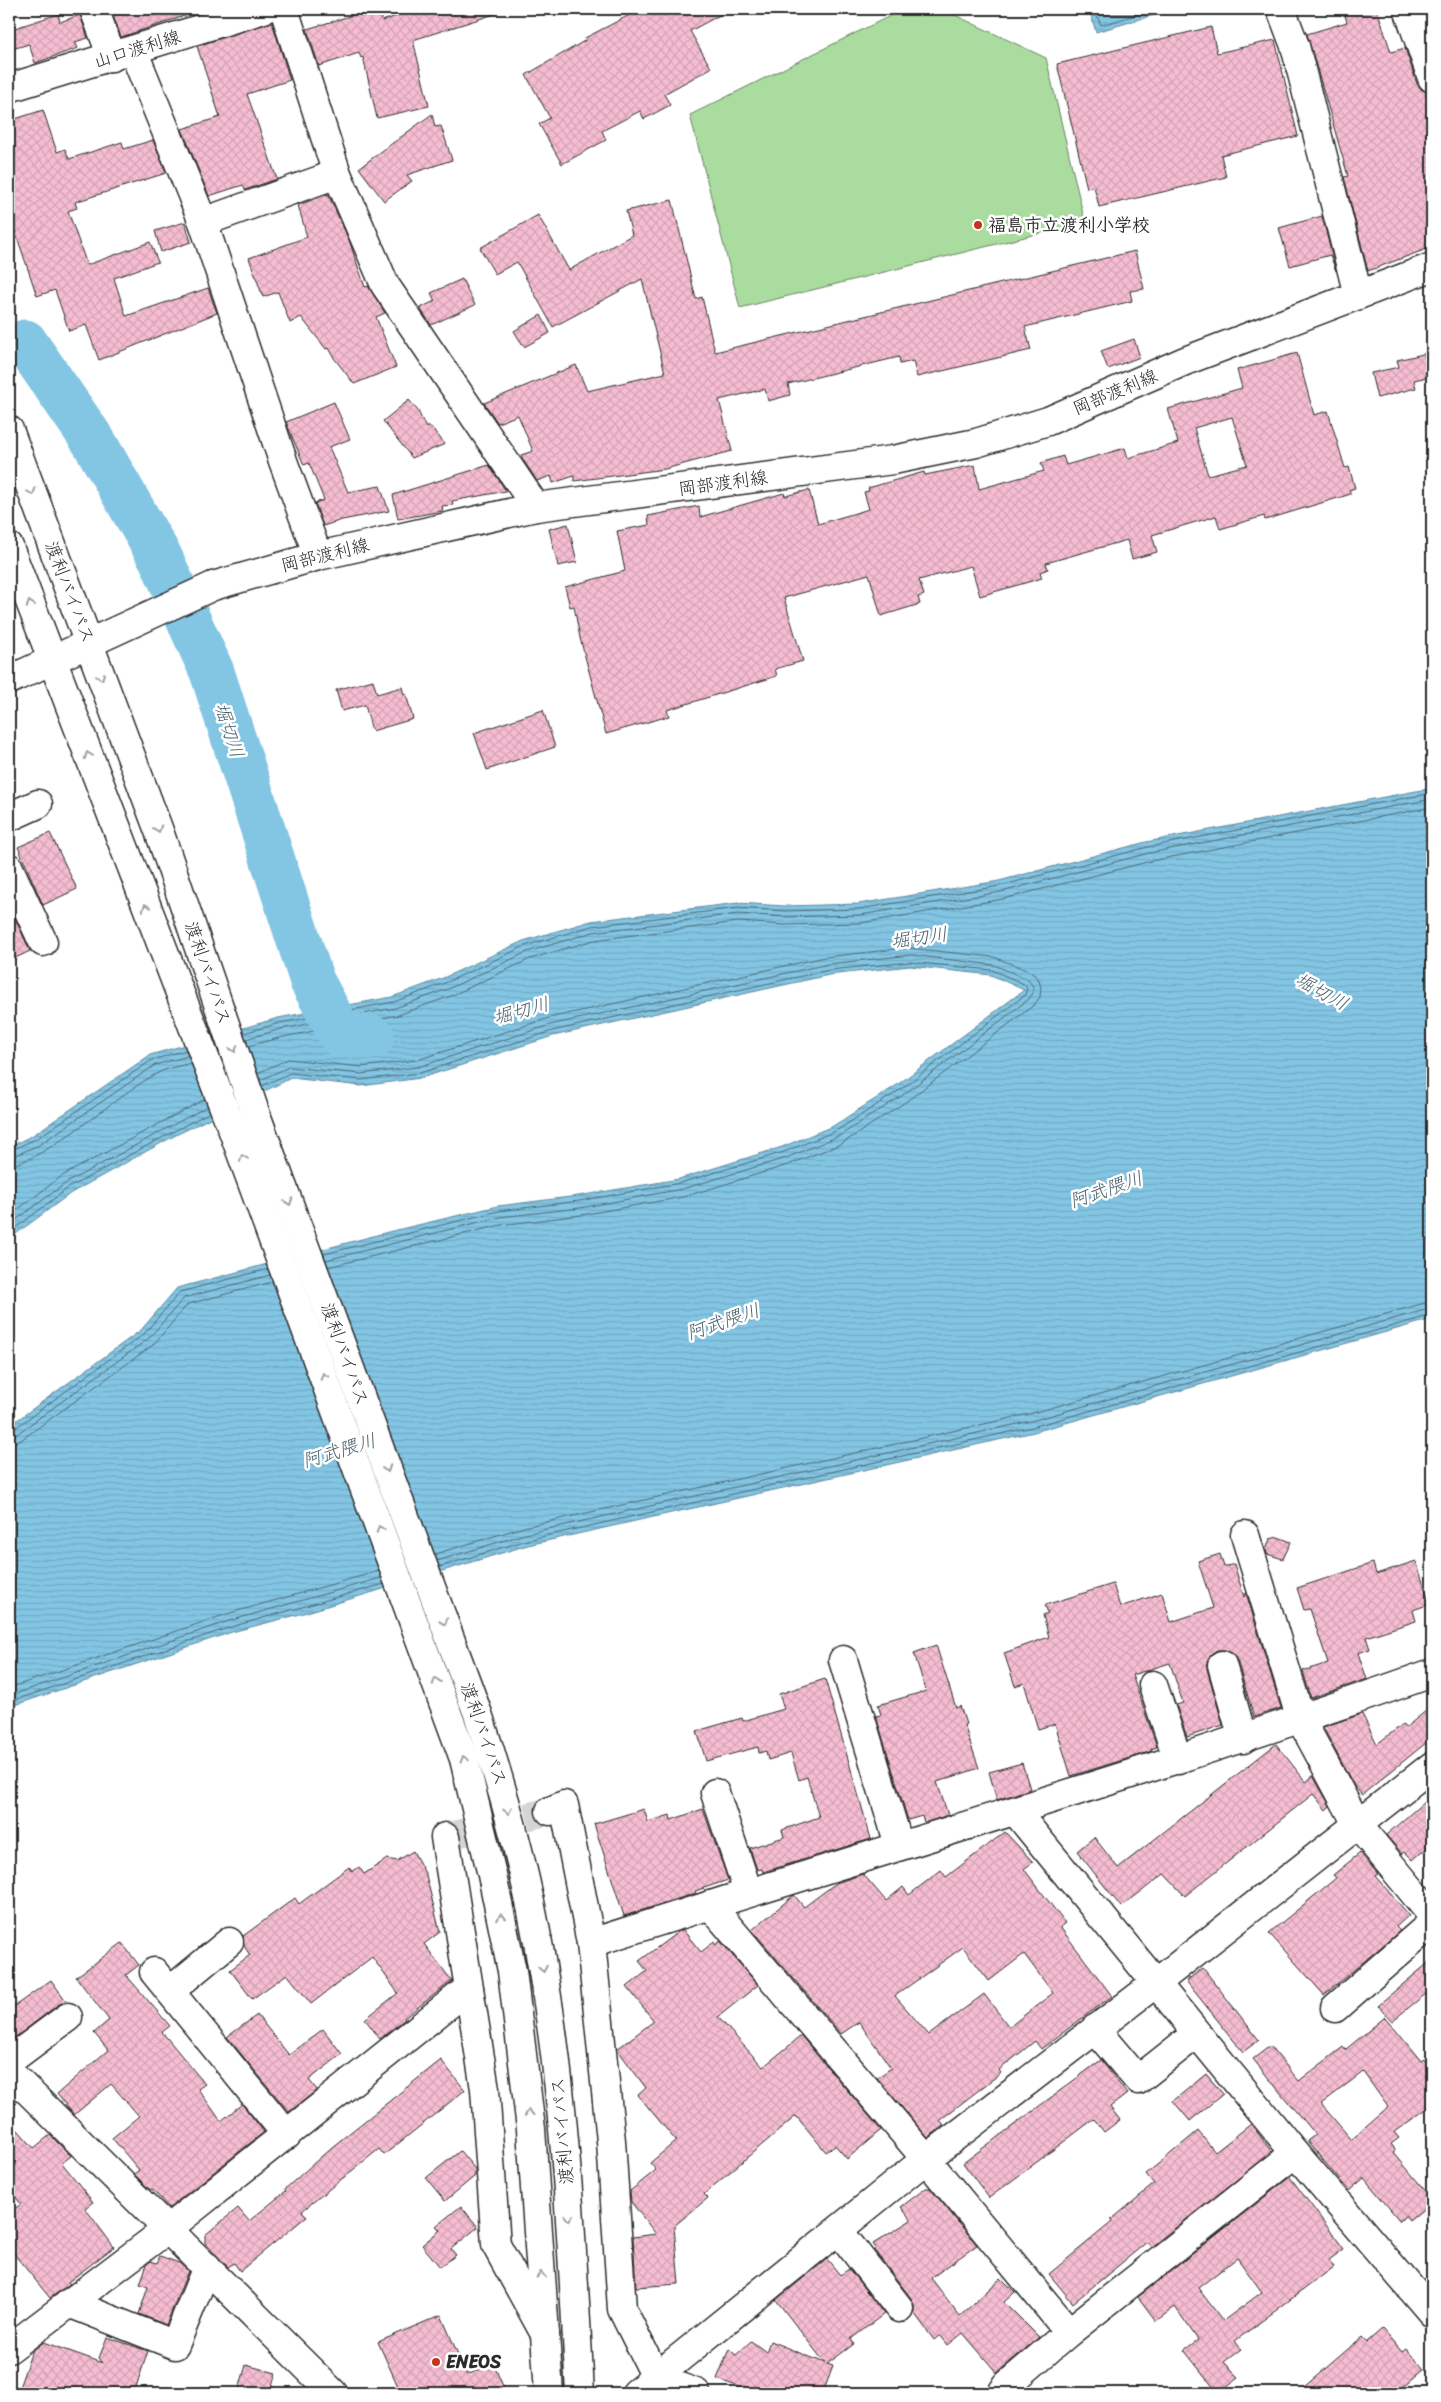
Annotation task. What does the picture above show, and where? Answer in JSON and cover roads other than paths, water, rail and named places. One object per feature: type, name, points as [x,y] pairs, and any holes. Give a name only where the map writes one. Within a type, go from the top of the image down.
[{"type":"main road","points":[[94,9],[122,54],[203,222],[283,462],[318,556]]},
{"type":"main road","name":"山口渡利線","points":[[9,88],[264,9]]},
{"type":"main road","points":[[284,9],[337,174],[385,285],[536,507]]},
{"type":"main road","points":[[1281,9],[1295,46],[1358,295]]},
{"type":"main road","points":[[1408,9],[1432,78]]},
{"type":"main road","points":[[203,222],[337,174]]},
{"type":"main road","name":"岡部渡利線","points":[[9,680],[213,586],[318,556],[536,507],[893,460],[976,443],[1048,421],[1186,361],[1432,268]]},
{"type":"main road","name":"渡利バイパス","points":[[9,430],[159,831],[256,1112],[478,1714],[504,1791],[544,1978],[565,2143],[580,2393]]},
{"type":"main road","name":"渡利バイパス","points":[[9,547],[253,1184],[464,1760],[492,1876],[512,1972],[531,2129],[549,2393]]},
{"type":"main road","points":[[9,817],[38,804]]},
{"type":"main road","points":[[9,868],[43,942]]},
{"type":"main road","points":[[1245,1535],[1301,1720],[1357,1824],[1432,1915]]},
{"type":"main road","points":[[843,1660],[899,1845]]},
{"type":"main road","points":[[1222,1665],[1243,1739]]},
{"type":"main road","points":[[591,1943],[748,1892],[899,1845],[1016,1812],[1178,1760],[1301,1720],[1432,1673]]},
{"type":"main road","points":[[1154,1685],[1178,1760]]},
{"type":"main road","points":[[646,2386],[840,2231],[926,2159],[1156,1983],[1432,1766]]},
{"type":"main road","points":[[715,1793],[748,1892]]},
{"type":"main road","points":[[550,1811],[564,1805],[591,1943],[611,2141],[622,2308],[646,2386]]},
{"type":"main road","points":[[1016,1812],[1196,2034],[1432,2313]]},
{"type":"main road","points":[[445,1838],[485,2089],[496,2245],[545,2334]]},
{"type":"main road","points":[[710,1905],[926,2159],[1069,2332]]},
{"type":"main road","points":[[1335,2008],[1432,1923]]},
{"type":"main road","points":[[228,1942],[162,1981],[287,2135]]},
{"type":"main road","points":[[9,2350],[169,2228],[469,1988]]},
{"type":"main road","points":[[9,2061],[68,2017]]},
{"type":"main road","points":[[1096,2029],[1138,2080],[1196,2034]]},
{"type":"main road","points":[[9,2072],[169,2228],[333,2393]]},
{"type":"main road","points":[[1002,2393],[1007,2385],[1069,2332],[1295,2153]]},
{"type":"main road","points":[[840,2231],[899,2308]]},
{"type":"main road","points":[[69,2303],[176,2345],[207,2267]]},
{"type":"main road","points":[[646,2386],[696,2393]]},
{"type":"water","points":[[1089,9],[1175,9],[1096,32]]},
{"type":"water","name":"阿武隈川","points":[[1432,788],[1432,1319],[1034,1432],[528,1545],[304,1613],[232,1632],[9,1707],[9,1426],[141,1330],[177,1288],[388,1232],[498,1206],[578,1196],[679,1179],[782,1147],[833,1126],[897,1085],[1024,990],[991,975],[910,966],[829,975],[553,1036],[421,1078],[361,1086],[291,1078],[174,1136],[71,1193],[9,1239],[9,1147],[33,1135],[150,1055],[278,1018],[392,997],[443,978],[523,941],[591,921],[738,903],[785,906],[858,904],[999,881],[1146,842]]},
{"type":"waterway","name":"堀切川","points":[[25,342],[94,442],[161,559],[212,672],[312,981],[341,1035],[372,1037]]},
{"type":"tunnel","points":[[445,1837],[550,1811]]},
{"type":"place","name":"福島市立渡利小学校","points":[[978,225]]},
{"type":"place","name":"ENEOS","points":[[436,2362]]}]
